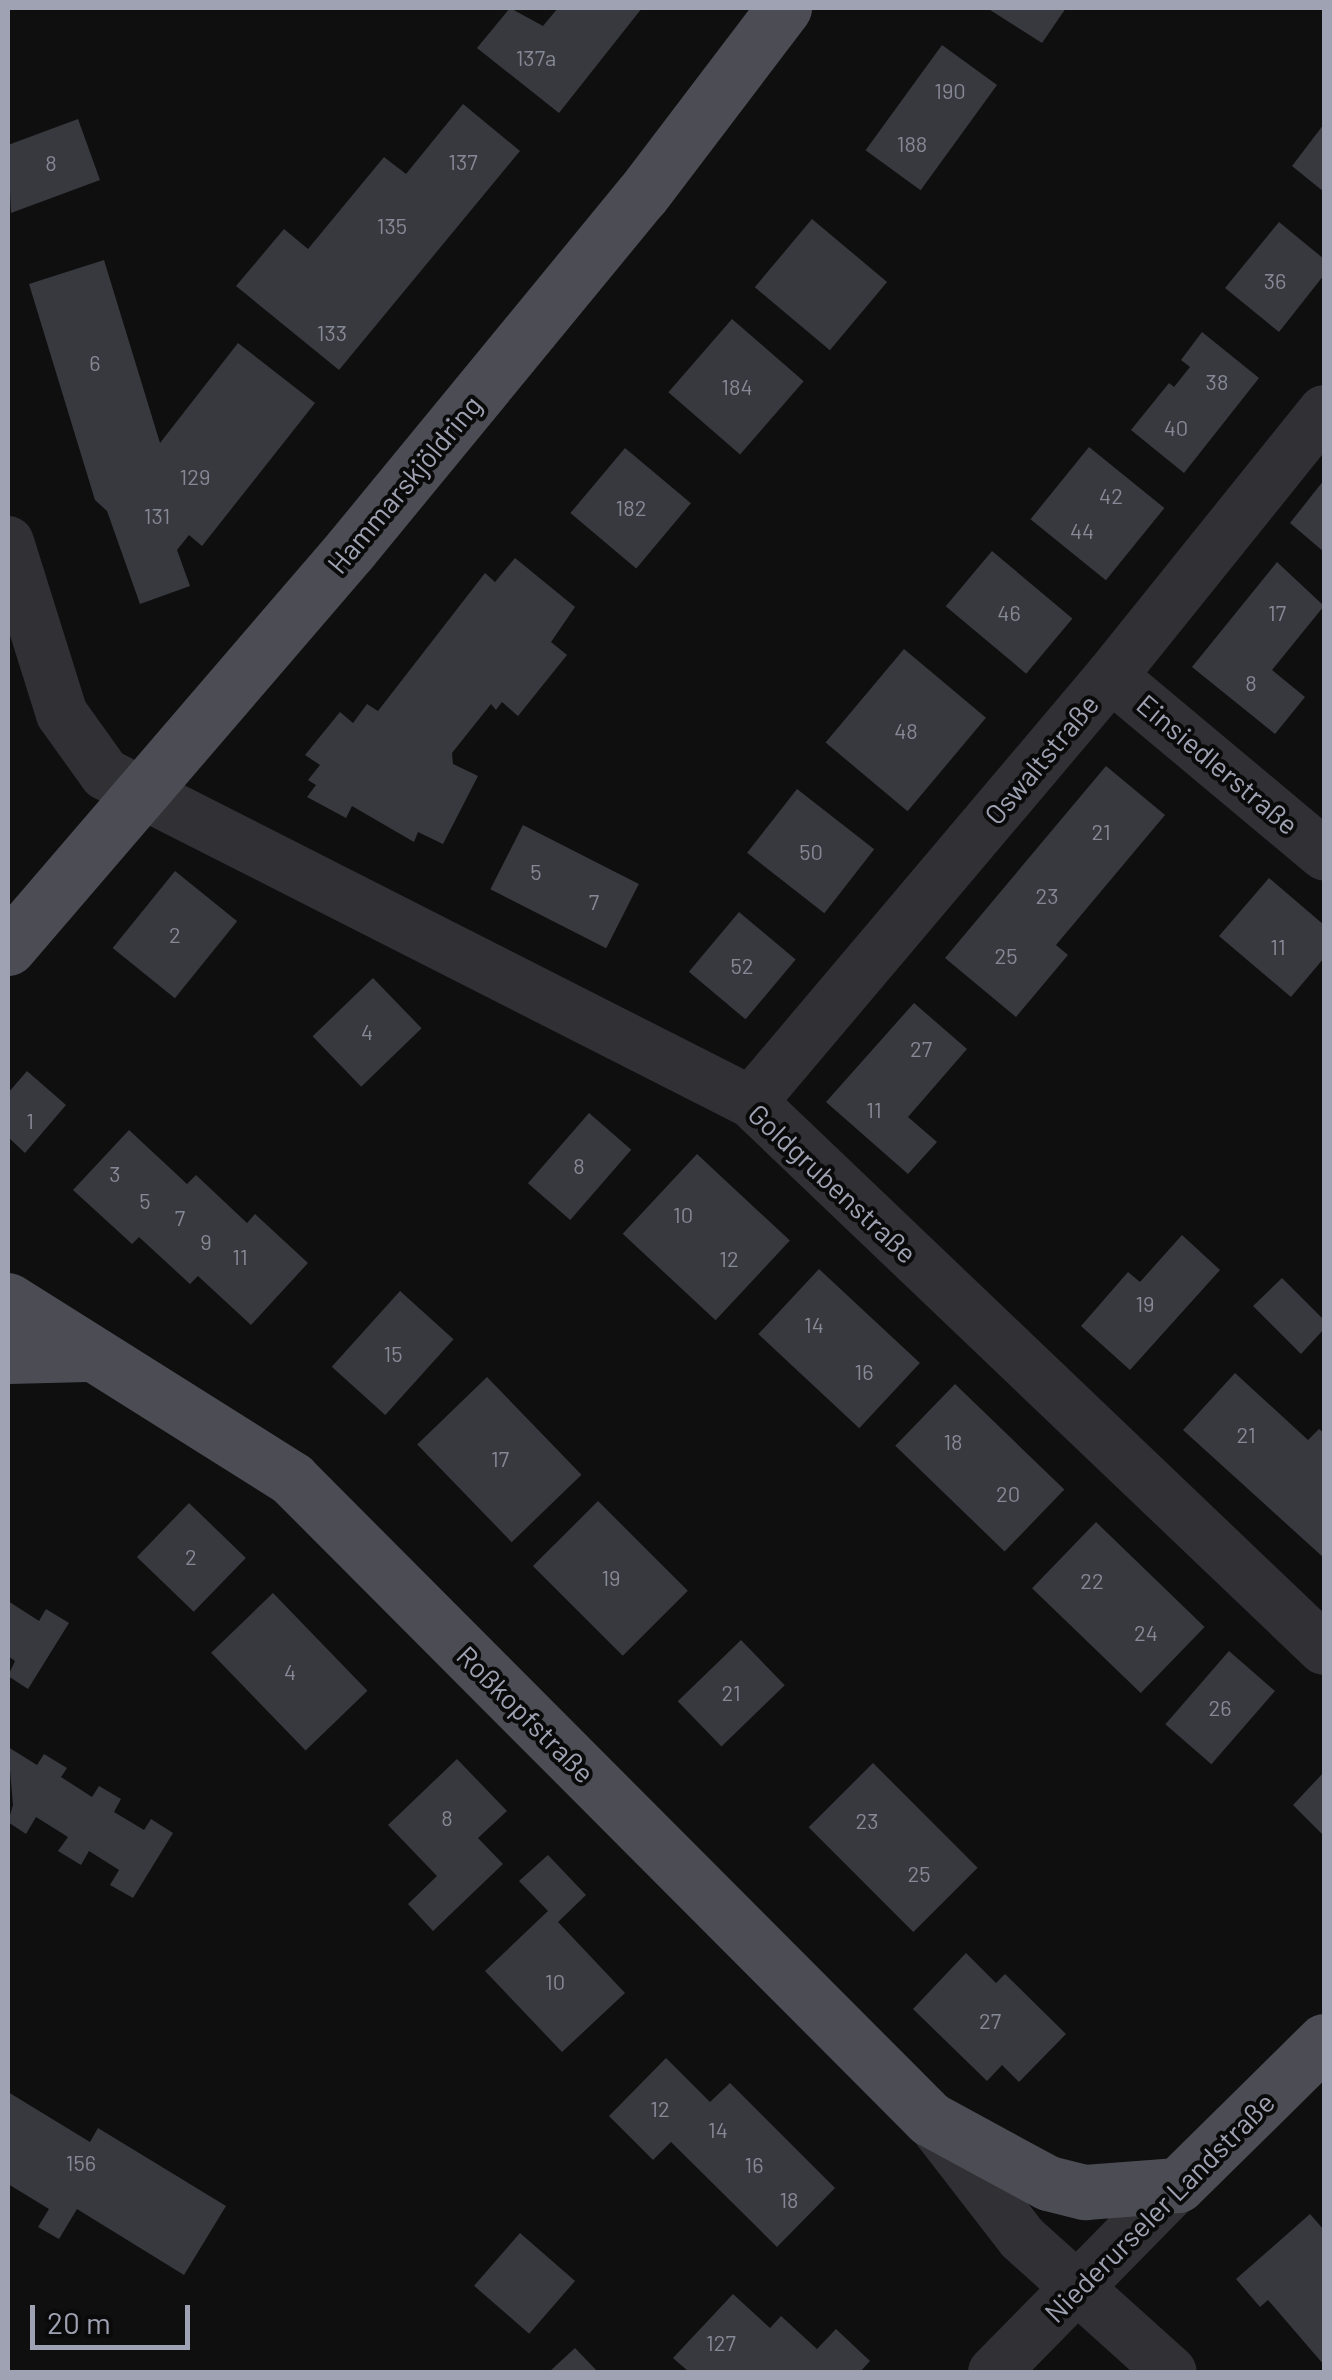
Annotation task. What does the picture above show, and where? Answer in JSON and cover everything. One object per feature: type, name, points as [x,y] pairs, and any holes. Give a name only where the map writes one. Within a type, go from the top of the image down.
[{"type":"main road","name":"Hammarskjöldring","points":[[8,948],[142,794],[642,195],[784,8]]},
{"type":"main road","name":"Roßkopfstraße","points":[[8,1300],[86,1354],[292,1479],[930,2119],[1048,2183],[1085,2192],[1178,2186]]},
{"type":"main road","points":[[8,1356],[86,1354]]},
{"type":"main road","name":"Niederurseler Landstraße","points":[[1178,2186],[1324,2041]]},
{"type":"street","name":"Oswaltstraße","points":[[751,1102],[1112,676],[1324,411]]},
{"type":"street","name":"Goldgrubenstraße","points":[[8,542],[62,714],[105,774],[751,1102],[1324,1649]]},
{"type":"street","name":"Einsiedlerstraße","points":[[1112,676],[1324,854]]},
{"type":"street","name":"Roßkopfstraße","points":[[930,2119],[1022,2238],[1171,2372]]},
{"type":"street","name":"Niederurseler Landstraße","points":[[994,2372],[1178,2186]]},
{"type":"building","points":[[510,8],[543,26],[558,8],[642,8],[559,113],[477,48]]},
{"type":"building","points":[[987,8],[1066,8],[1042,43]]},
{"type":"building","points":[[942,45],[997,85],[921,190],[866,150]]},
{"type":"building","points":[[463,104],[520,151],[339,370],[236,286],[284,229],[308,249],[384,157],[406,174]]},
{"type":"building","points":[[78,119],[100,180],[11,213],[8,145]]},
{"type":"building","points":[[1324,124],[1324,192],[1292,166]]},
{"type":"building","points":[[812,219],[887,282],[830,350],[755,287]]},
{"type":"building","points":[[1279,222],[1324,259],[1324,275],[1279,332],[1225,288]]},
{"type":"building","points":[[104,260],[160,443],[238,343],[315,403],[202,546],[189,535],[177,550],[190,586],[140,604],[107,511],[95,500],[29,284]]},
{"type":"building","points":[[732,319],[804,381],[740,455],[668,392]]},
{"type":"building","points":[[1202,332],[1259,378],[1184,473],[1131,430],[1169,383],[1174,387],[1190,367],[1181,360]]},
{"type":"building","points":[[1089,447],[1164,508],[1106,580],[1030,519]]},
{"type":"building","points":[[625,448],[691,503],[636,568],[570,513]]},
{"type":"building","points":[[1324,480],[1324,552],[1290,523]]},
{"type":"building","points":[[992,551],[1072,618],[1026,674],[946,606]]},
{"type":"building","points":[[515,558],[575,607],[551,642],[567,655],[518,716],[502,702],[496,710],[491,704],[452,753],[453,764],[478,776],[443,844],[418,832],[414,842],[352,806],[346,818],[307,797],[316,785],[308,780],[320,765],[305,755],[340,712],[353,723],[367,704],[378,711],[485,573],[495,582]]},
{"type":"building","points":[[1277,562],[1324,606],[1272,670],[1305,697],[1275,734],[1192,667]]},
{"type":"building","points":[[904,649],[986,718],[908,811],[826,742]]},
{"type":"building","points":[[1106,766],[1165,815],[1056,945],[1068,955],[1016,1017],[945,958]]},
{"type":"building","points":[[797,789],[874,849],[824,913],[747,853]]},
{"type":"building","points":[[523,825],[639,884],[606,948],[490,889]]},
{"type":"building","points":[[175,871],[237,921],[175,998],[113,948]]},
{"type":"building","points":[[1269,878],[1324,925],[1324,958],[1291,997],[1219,936]]},
{"type":"building","points":[[739,912],[796,960],[746,1019],[689,972]]},
{"type":"building","points":[[373,978],[422,1028],[361,1087],[313,1036]]},
{"type":"building","points":[[914,1003],[967,1049],[908,1117],[937,1142],[908,1174],[826,1102]]},
{"type":"building","points":[[27,1071],[66,1105],[25,1153],[8,1137],[8,1093]]},
{"type":"building","points":[[589,1113],[631,1150],[570,1220],[528,1183]]},
{"type":"building","points":[[129,1130],[187,1184],[196,1175],[247,1223],[255,1214],[308,1263],[251,1325],[198,1276],[190,1284],[139,1237],[132,1244],[73,1190]]},
{"type":"building","points":[[697,1154],[790,1241],[716,1320],[623,1234]]},
{"type":"building","points":[[1182,1235],[1220,1270],[1130,1370],[1081,1326],[1128,1272],[1140,1282]]},
{"type":"building","points":[[819,1269],[920,1363],[859,1428],[758,1334]]},
{"type":"building","points":[[1282,1278],[1324,1320],[1324,1329],[1301,1354],[1253,1306]]},
{"type":"building","points":[[400,1291],[454,1339],[385,1415],[332,1367]]},
{"type":"building","points":[[1235,1373],[1308,1440],[1319,1429],[1324,1433],[1324,1558],[1183,1430]]},
{"type":"building","points":[[487,1377],[581,1475],[512,1542],[417,1444]]},
{"type":"building","points":[[955,1384],[1064,1490],[1005,1551],[895,1446]]},
{"type":"building","points":[[598,1501],[688,1591],[623,1656],[533,1566]]},
{"type":"building","points":[[189,1503],[246,1558],[194,1612],[137,1557]]},
{"type":"building","points":[[1096,1522],[1205,1627],[1141,1693],[1032,1588]]},
{"type":"building","points":[[273,1593],[367,1691],[306,1751],[211,1653]]},
{"type":"building","points":[[8,1601],[39,1621],[46,1609],[69,1623],[28,1689],[8,1676],[15,1661],[8,1656]]},
{"type":"building","points":[[741,1640],[785,1685],[721,1746],[678,1701]]},
{"type":"building","points":[[1229,1651],[1275,1691],[1211,1764],[1165,1724]]},
{"type":"building","points":[[8,1747],[37,1765],[44,1754],[67,1768],[61,1777],[92,1797],[99,1786],[121,1799],[114,1812],[144,1830],[151,1819],[173,1833],[133,1898],[110,1885],[119,1870],[89,1851],[81,1865],[58,1851],[68,1837],[36,1817],[26,1834],[8,1822],[13,1805]]},
{"type":"building","points":[[457,1759],[507,1811],[478,1838],[503,1864],[433,1931],[408,1904],[437,1876],[388,1825]]},
{"type":"building","points":[[873,1763],[978,1868],[913,1932],[809,1827]]},
{"type":"building","points":[[1324,1772],[1324,1836],[1293,1805]]},
{"type":"building","points":[[548,1855],[586,1895],[558,1922],[625,1993],[562,2052],[485,1971],[548,1911],[519,1881]]},
{"type":"building","points":[[966,1953],[996,1983],[1005,1974],[1066,2034],[1019,2082],[1002,2065],[987,2081],[913,2009]]},
{"type":"building","points":[[666,2058],[710,2102],[730,2083],[835,2188],[777,2247],[671,2142],[653,2160],[609,2116]]},
{"type":"building","points":[[8,2092],[90,2142],[98,2128],[226,2206],[184,2275],[77,2209],[59,2239],[38,2227],[49,2209],[8,2184]]},
{"type":"building","points":[[1310,2214],[1324,2230],[1324,2365],[1268,2300],[1260,2307],[1236,2279]]},
{"type":"building","points":[[520,2233],[575,2281],[529,2334],[474,2286]]},
{"type":"building","points":[[733,2294],[770,2328],[781,2316],[817,2349],[836,2329],[870,2361],[860,2372],[689,2372],[673,2358]]},
{"type":"building","points":[[575,2348],[598,2372],[549,2372]]}]
